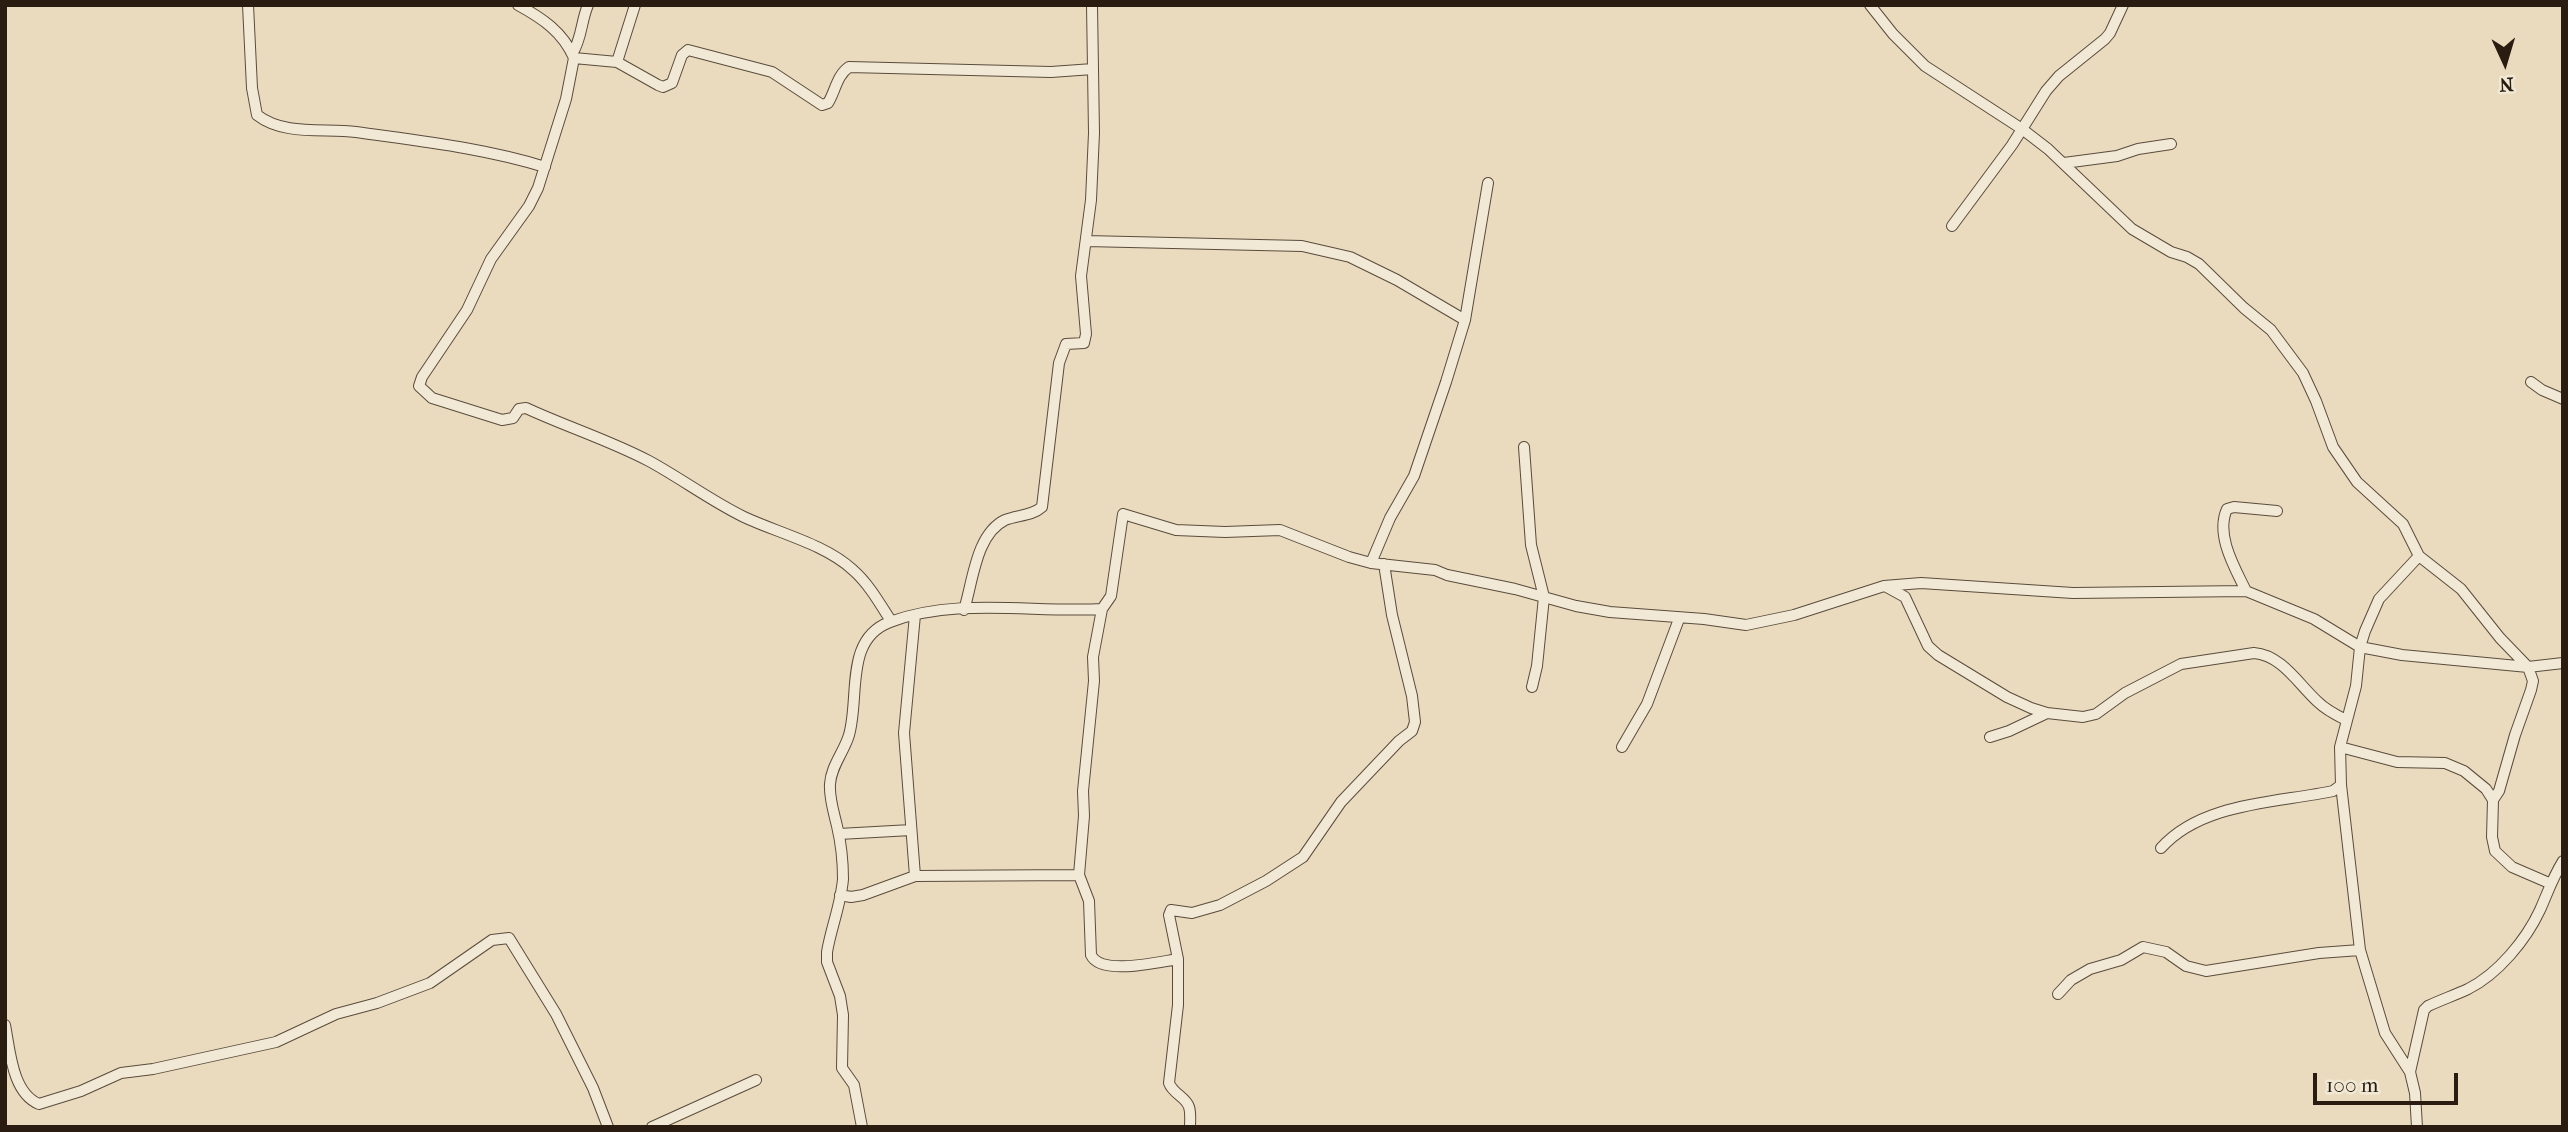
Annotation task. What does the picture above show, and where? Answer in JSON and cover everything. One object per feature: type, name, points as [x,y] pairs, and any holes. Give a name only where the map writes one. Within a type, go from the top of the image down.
[{"type":"street","points":[[248,5],[252,88],[257,115],[265,121],[295,128],[354,132],[502,154],[545,167]]},
{"type":"street","points":[[518,5],[537,15],[554,29],[567,43],[573,56]]},
{"type":"street","points":[[589,5],[573,56],[566,99],[545,167],[529,206],[491,260],[467,310],[422,377],[419,386],[432,398],[493,418],[513,418],[519,409],[526,408],[611,442],[691,484],[705,497],[744,517],[834,555],[854,570],[891,621]]},
{"type":"street","points":[[617,62],[635,5]]},
{"type":"street","points":[[964,610],[986,535],[1006,520],[1042,507],[1059,363],[1066,344],[1084,343],[1086,334],[1081,276],[1091,200],[1093,5]]},
{"type":"street","points":[[1870,5],[1893,34],[1925,66],[2022,130],[2064,163],[2132,229],[2199,264],[2271,330],[2303,373],[2333,447],[2357,482],[2403,524],[2419,556],[2461,589],[2500,638],[2528,667],[2533,681],[2531,690],[2500,791],[2493,800]]},
{"type":"street","points":[[1952,226],[2022,130],[2046,91],[2059,76],[2110,33],[2123,5]]},
{"type":"street","points":[[573,56],[617,62],[663,87],[672,83],[682,55],[688,50],[694,51],[772,72],[822,105],[828,103],[845,69],[849,67],[1051,72],[1093,69]]},
{"type":"street","points":[[2064,163],[2117,156],[2138,149],[2171,144]]},
{"type":"street","points":[[1371,563],[1390,518],[1415,476],[1465,320],[1488,183]]},
{"type":"street","points":[[1086,241],[1302,246],[1334,252],[1397,280],[1465,320]]},
{"type":"street","points":[[2531,382],[2563,399]]},
{"type":"street","points":[[1524,447],[1531,545],[1544,597],[1537,666],[1532,687]]},
{"type":"street","points":[[2246,591],[2225,542],[2224,515],[2227,509],[2234,507],[2277,511]]},
{"type":"street","points":[[1178,959],[1136,965],[1101,965],[1094,960],[1091,955],[1089,901],[1079,875],[1084,816],[1083,790],[1094,681],[1093,657],[1102,609],[1111,596],[1123,514],[1139,517],[1159,526],[1186,531],[1280,530],[1371,563],[1435,570],[1610,612],[1746,625],[1765,623],[1884,586],[1927,583],[2119,593],[2246,591],[2314,620],[2360,647],[2458,661],[2528,667],[2563,663]]},
{"type":"street","points":[[2417,1127],[2415,1093],[2410,1072],[2385,1032],[2360,950],[2340,747],[2356,686],[2360,647],[2379,599],[2419,556]]},
{"type":"street","points":[[1190,1127],[1190,1108],[1185,1100],[1172,1090],[1169,1083],[1178,1005],[1178,959],[1169,915],[1171,910],[1192,913],[1220,905],[1303,858],[1341,802],[1399,741],[1412,731],[1415,715],[1412,696],[1392,615],[1384,564]]},
{"type":"street","points":[[1884,586],[1905,597],[1928,646],[1938,655],[2007,697],[2047,713],[2083,717],[2096,714],[2125,693],[2181,664],[2263,653],[2294,675],[2324,708],[2346,720]]},
{"type":"street","points":[[862,1127],[854,1085],[842,1068],[844,1015],[827,962],[829,939],[843,879],[839,834],[829,785],[849,735],[861,649],[869,635],[891,621],[942,610],[1102,609]]},
{"type":"street","points":[[915,615],[904,733],[915,876]]},
{"type":"street","points":[[1622,747],[1647,704],[1679,619]]},
{"type":"street","points":[[1990,737],[2017,728],[2047,713]]},
{"type":"street","points":[[2340,747],[2398,762],[2453,765],[2486,789],[2493,800],[2492,837],[2495,851],[2512,867],[2549,883]]},
{"type":"street","points":[[2161,848],[2171,837],[2206,818],[2262,801],[2333,791],[2342,785]]},
{"type":"street","points":[[839,834],[911,831]]},
{"type":"street","points":[[2410,1072],[2424,1010],[2469,988],[2495,969],[2526,935],[2540,909],[2549,883],[2563,861]]},
{"type":"street","points":[[840,895],[863,895],[915,876],[1079,875]]},
{"type":"street","points":[[5,1025],[11,1060],[20,1087],[27,1097],[39,1104],[81,1091],[121,1073],[153,1069],[276,1042],[336,1014],[377,1003],[430,983],[492,940],[509,938],[561,1024],[593,1088],[608,1127]]},
{"type":"street","points":[[2058,993],[2071,980],[2090,969],[2121,960],[2143,947],[2166,952],[2186,967],[2206,971],[2319,953],[2360,950]]},
{"type":"street","points":[[652,1127],[756,1080]]}]
